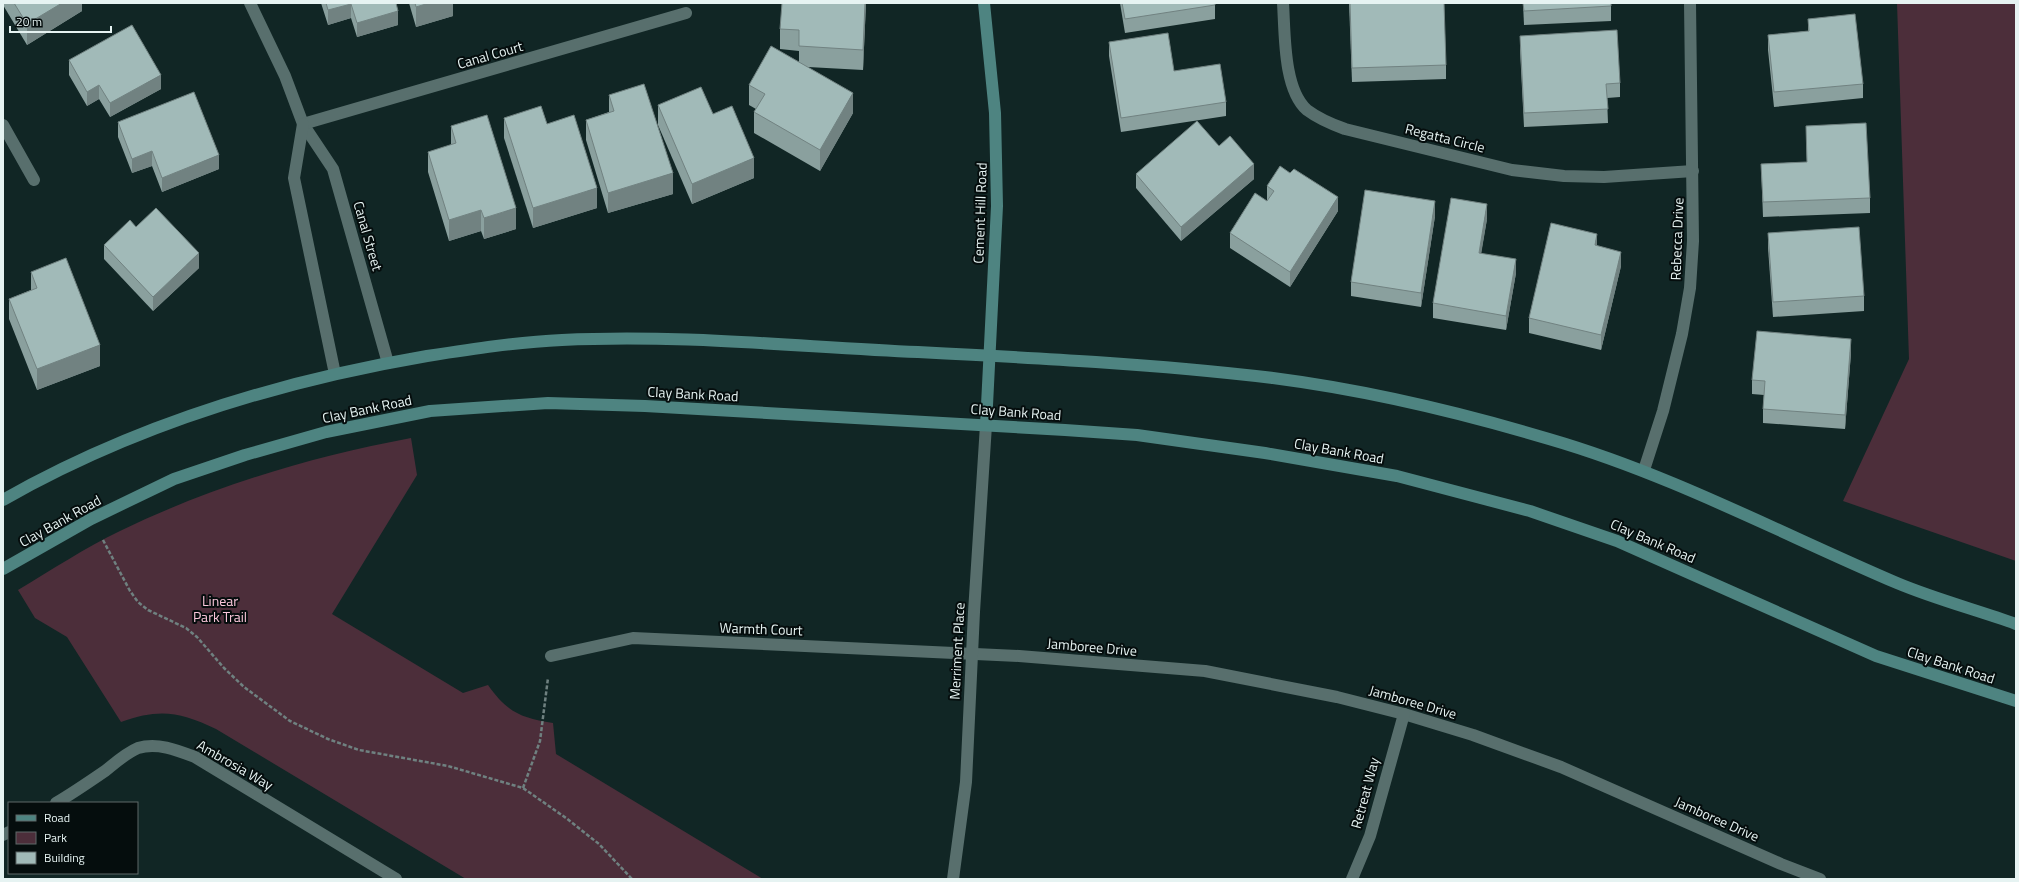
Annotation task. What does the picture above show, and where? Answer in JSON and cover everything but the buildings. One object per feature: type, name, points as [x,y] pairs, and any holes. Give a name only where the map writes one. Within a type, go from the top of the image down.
[{"type":"street","name":"Canal Street","points":[[250,3],[285,76],[303,124],[333,169],[388,363]]},
{"type":"street","name":"Cement Hill Road","points":[[984,3],[996,114],[997,206],[986,425]]},
{"type":"street","name":"Regatta Circle","points":[[1283,3],[1288,68],[1293,89],[1306,108],[1323,121],[1345,129],[1512,170],[1564,176],[1604,177],[1693,171]]},
{"type":"street","name":"Rebecca Drive","points":[[1644,470],[1667,395],[1682,334],[1690,288],[1693,241],[1693,171],[1690,3]]},
{"type":"street","name":"Canal Court","points":[[303,124],[686,13]]},
{"type":"street","points":[[303,124],[294,178],[335,374]]},
{"type":"street","points":[[3,125],[34,180]]},
{"type":"street","points":[[3,500],[77,462],[143,433],[208,410],[335,374],[388,363],[488,346],[560,340],[690,340],[990,355],[1171,368],[1278,379],[1406,401],[1551,439],[1644,470],[1903,586],[2016,624]]},
{"type":"street","name":"Clay Bank Road","points":[[3,570],[91,519],[174,479],[245,455],[326,432],[430,411],[548,403],[645,406],[986,425],[1137,435],[1265,453],[1397,476],[1530,511],[1617,540],[1876,656],[2016,701]]},
{"type":"street","name":"Merriment Place","points":[[953,879],[966,782],[972,653],[986,425]]},
{"type":"street","name":"Warmth Court","points":[[551,656],[633,638],[972,653]]},
{"type":"street","name":"Jamboree Drive","points":[[972,653],[1205,671],[1337,697],[1404,714],[1473,735],[1561,767],[1781,864],[1820,879]]},
{"type":"street","name":"Retreat Way","points":[[1352,879],[1370,836],[1404,714]]},
{"type":"street","name":"Ambrosia Way","points":[[58,802],[84,786],[122,757],[138,748],[150,746],[177,750],[194,757],[396,879]]},
{"type":"path","points":[[91,519],[130,591],[138,602],[148,610],[186,628],[197,637],[224,668],[244,687],[290,720],[328,738],[359,750],[448,766],[523,788],[566,818],[599,844],[632,879]]},
{"type":"path","points":[[523,788],[540,741],[551,656]]},
{"type":"green space","points":[[1897,3],[2016,3],[2016,561],[1843,501],[1909,359]]},
{"type":"green space","name":"Linear Park Trail","points":[[411,438],[417,475],[332,614],[463,693],[488,685],[508,708],[532,719],[553,723],[556,754],[763,879],[466,879],[216,729],[203,723],[170,714],[147,715],[121,722],[67,637],[35,618],[18,590],[68,559],[120,531],[190,500],[299,464],[336,454]]}]
